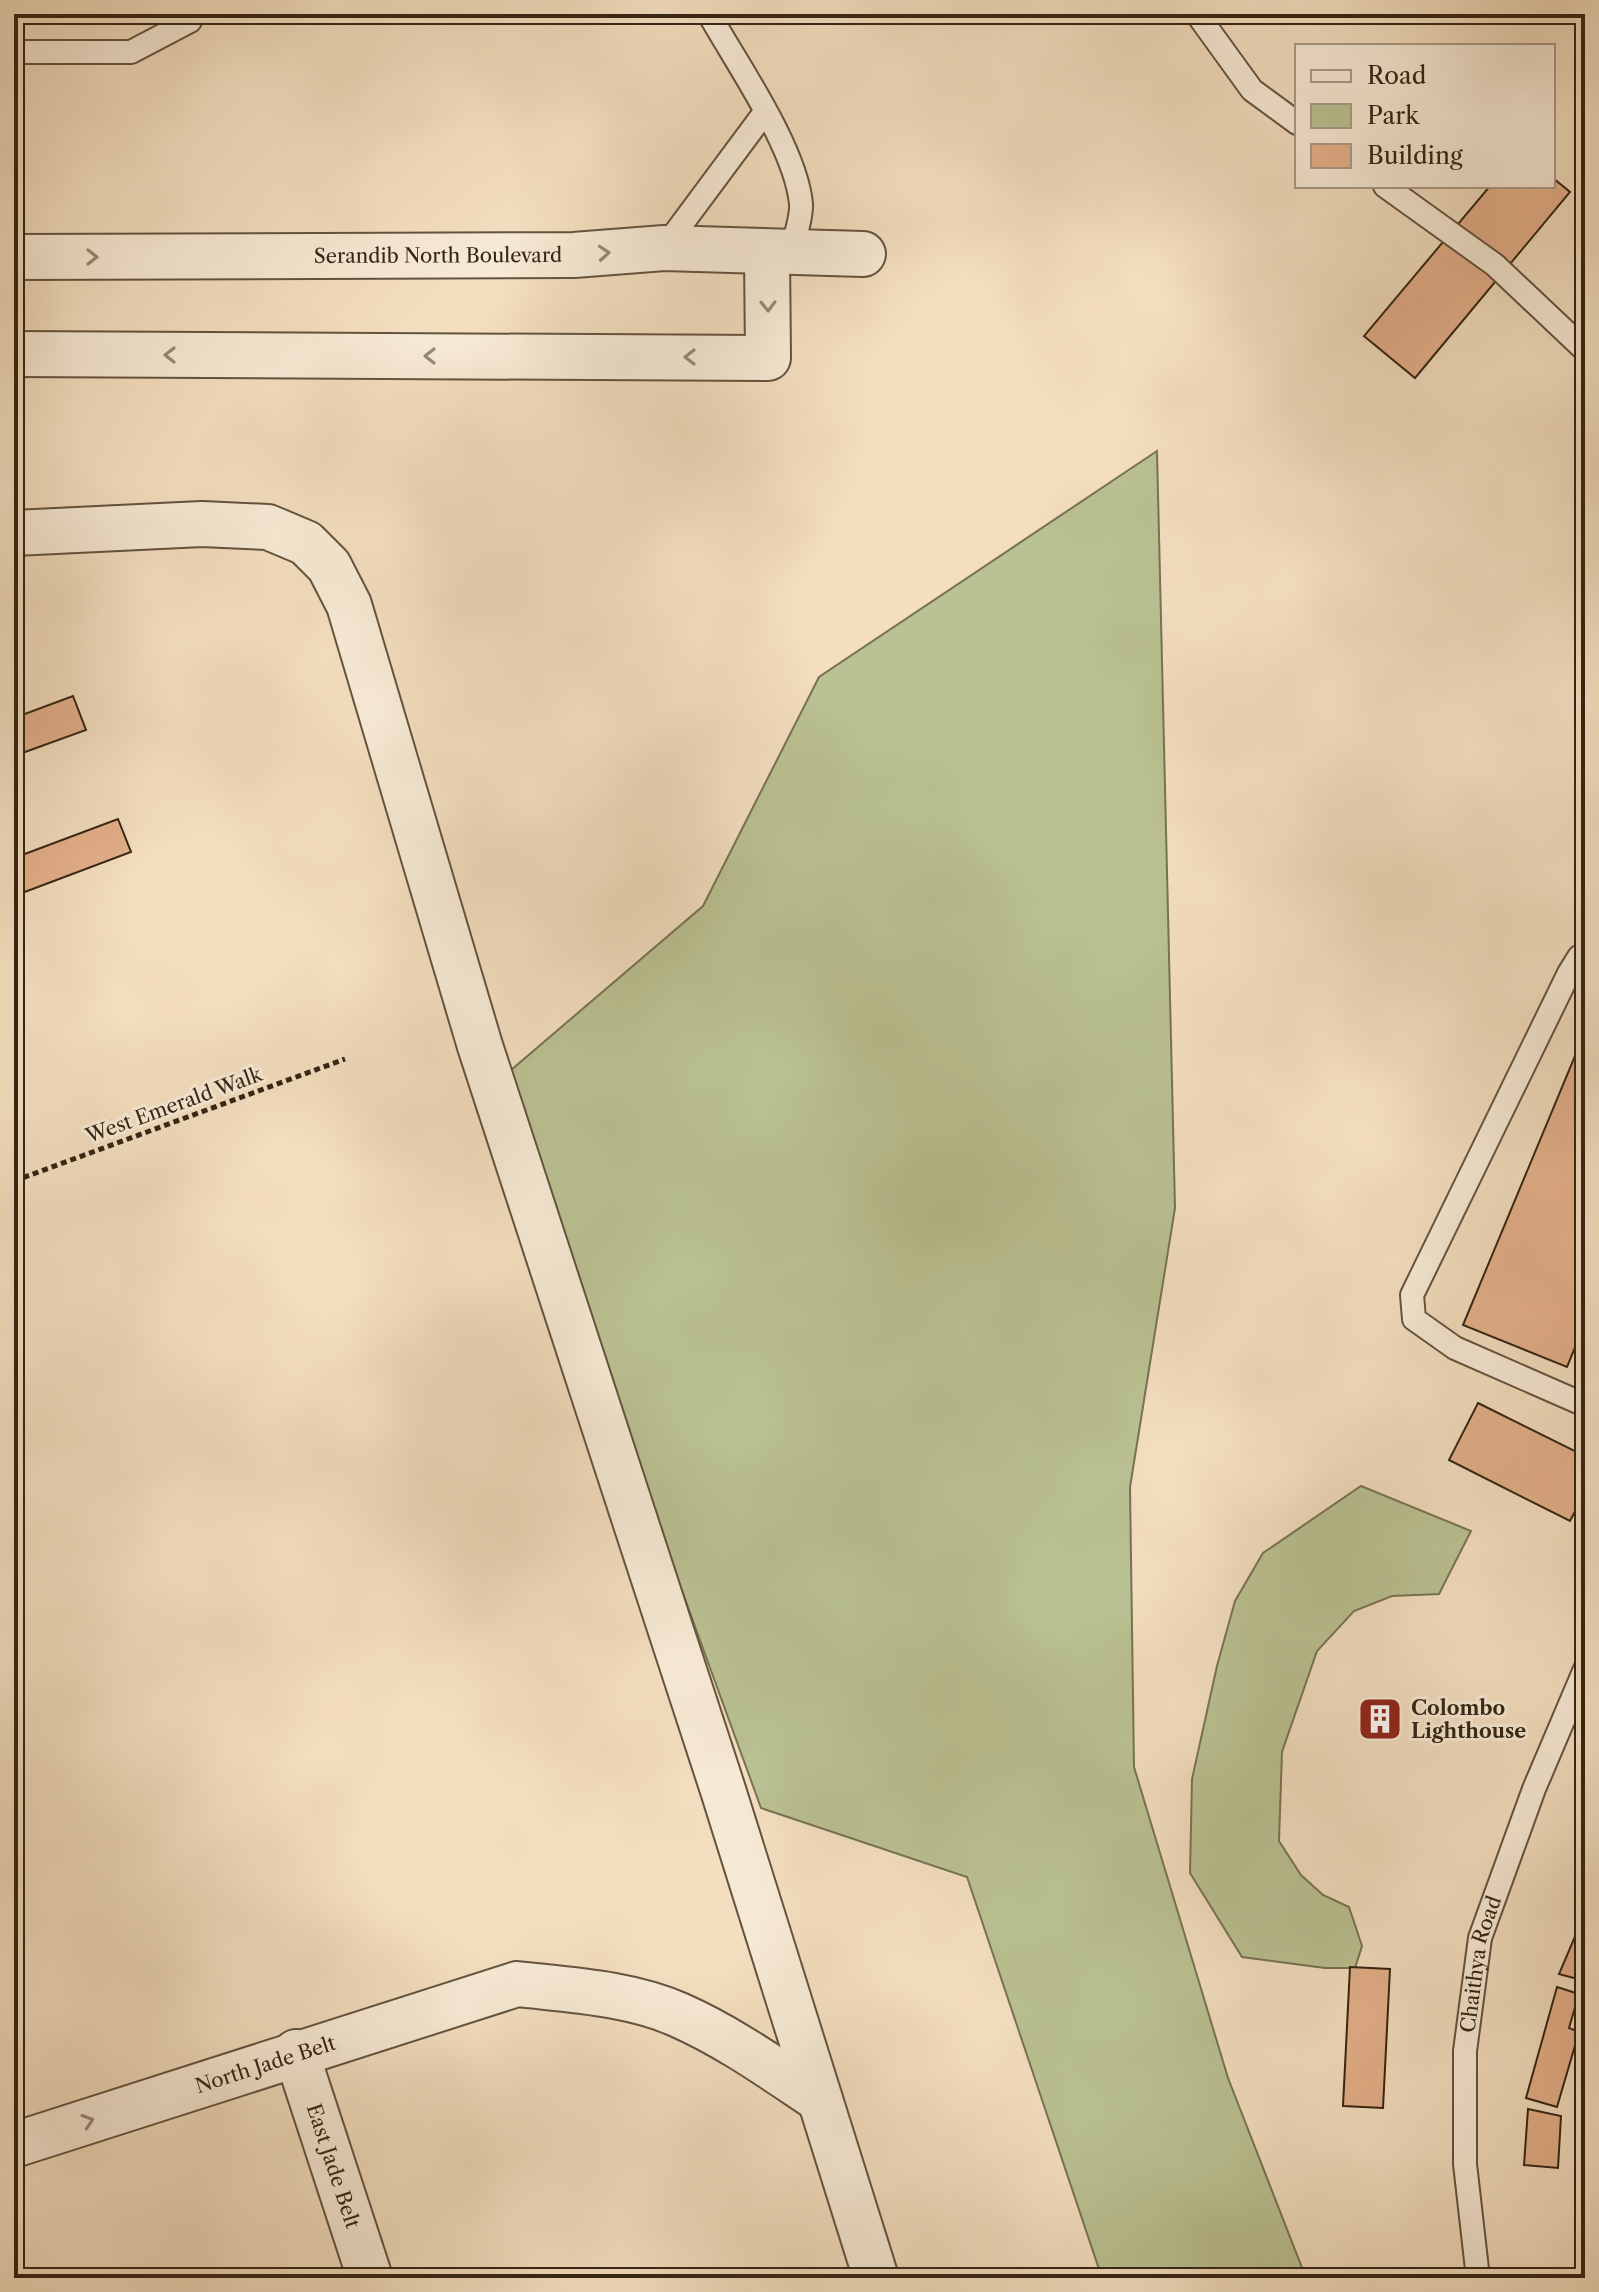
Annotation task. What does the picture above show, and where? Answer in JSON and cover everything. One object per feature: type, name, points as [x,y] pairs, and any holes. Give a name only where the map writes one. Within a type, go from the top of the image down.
[{"type":"street","name":"Serandib North Boulevard","points":[[14,257],[574,255],[664,248],[863,254]]},
{"type":"street","points":[[14,354],[768,358],[779,253]]},
{"type":"street","points":[[14,533],[202,524],[268,527],[306,543],[329,566],[349,605],[480,1046],[723,1790],[876,2278]]},
{"type":"street","name":"North Jade Belt","points":[[14,2145],[296,2052],[377,2030],[517,1984],[595,1992],[677,2014],[757,2057],[820,2100]]},
{"type":"street","name":"East Jade Belt","points":[[296,2052],[370,2278]]},
{"type":"lane","points":[[14,52],[131,52],[190,21],[192,14]]},
{"type":"lane","points":[[709,14],[765,112],[788,161],[801,205],[779,253]]},
{"type":"lane","points":[[1197,14],[1252,90],[1295,122]]},
{"type":"lane","points":[[664,248],[765,112]]},
{"type":"lane","points":[[1388,188],[1495,265],[1585,350]]},
{"type":"lane","points":[[1585,958],[1579,957],[1569,973],[1412,1295],[1414,1319],[1455,1348],[1585,1405]]},
{"type":"lane","name":"Chaithya Road","points":[[1478,2278],[1465,2164],[1465,2051],[1480,1938],[1534,1789],[1585,1669]]},
{"type":"path","name":"West Emerald Walk","points":[[14,1181],[345,1059]]},
{"type":"green space","points":[[1157,451],[1175,1208],[1130,1487],[1134,1767],[1228,2078],[1306,2278],[1102,2278],[967,1877],[761,1808],[497,1082],[703,906],[819,677]]},
{"type":"green space","points":[[1361,1486],[1471,1531],[1439,1594],[1392,1596],[1354,1611],[1317,1651],[1282,1752],[1279,1841],[1301,1875],[1323,1895],[1349,1907],[1362,1946],[1355,1968],[1325,1968],[1242,1957],[1190,1873],[1192,1779],[1217,1666],[1235,1601],[1263,1553]]},
{"type":"building","points":[[1555,180],[1570,192],[1415,378],[1364,336],[1488,188],[1555,188]]},
{"type":"building","points":[[73,696],[86,730],[14,756],[14,718]]},
{"type":"building","points":[[118,819],[131,852],[14,896],[14,858]]},
{"type":"building","points":[[1585,1032],[1585,1323],[1567,1367],[1463,1325]]},
{"type":"building","points":[[1478,1403],[1585,1456],[1585,1492],[1570,1521],[1449,1460]]},
{"type":"building","name":"Colombo Lighthouse","points":[[1380,1708],[1388,1712],[1392,1720],[1388,1728],[1380,1732],[1372,1728],[1368,1720],[1372,1712]]},
{"type":"building","points":[[1579,1927],[1585,1930],[1585,1981],[1559,1974]]},
{"type":"building","points":[[1350,1967],[1390,1969],[1383,2108],[1343,2106]]},
{"type":"building","points":[[1557,1987],[1579,1994],[1569,2028],[1579,2032],[1557,2107],[1526,2098]]},
{"type":"building","points":[[1528,2109],[1561,2116],[1558,2168],[1524,2165]]},
{"type":"place","name":"Colombo Lighthouse","points":[[1380,1719]]}]
